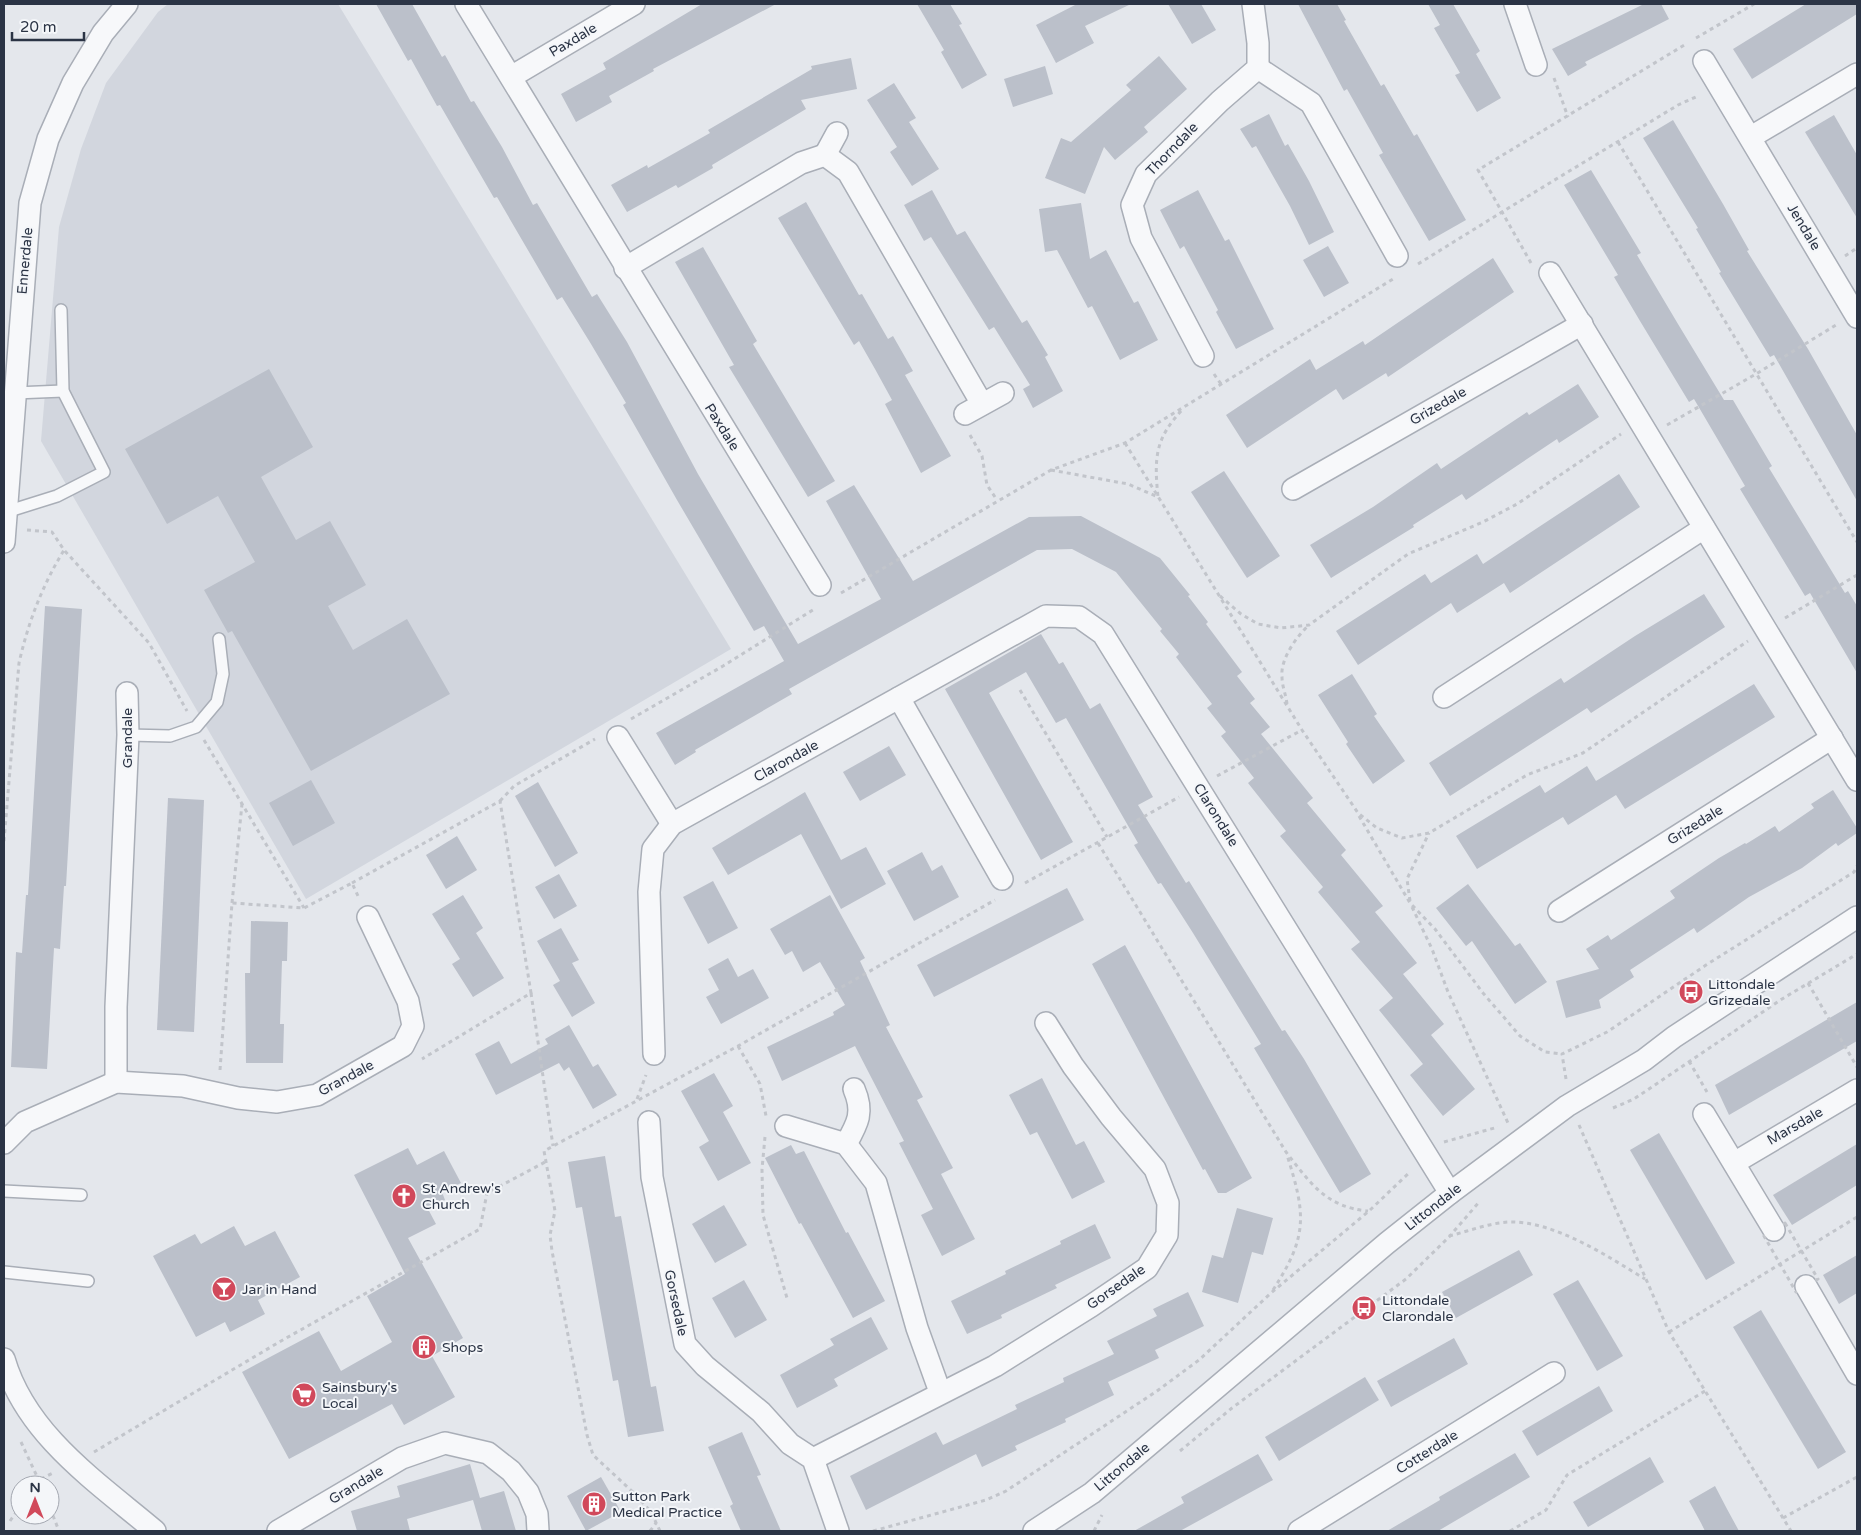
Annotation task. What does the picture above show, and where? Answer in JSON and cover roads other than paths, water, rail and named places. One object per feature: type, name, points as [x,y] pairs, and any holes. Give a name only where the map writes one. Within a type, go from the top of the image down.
[{"type":"street","name":"Ennerdale","points":[[5,527],[30,203],[48,139],[74,82],[103,33],[128,4]]},
{"type":"street","name":"Paxdale","points":[[466,4],[625,268],[826,595]]},
{"type":"street","name":"Paxdale","points":[[511,77],[634,4]]},
{"type":"street","points":[[1253,4],[1258,43],[1258,68],[1311,103],[1403,266]]},
{"type":"street","points":[[1515,4],[1536,66]]},
{"type":"street","name":"Jendale","points":[[1704,61],[1856,315]]},
{"type":"street","name":"Thorndale","points":[[1203,356],[1141,238],[1132,205],[1146,174],[1220,101],[1258,68]]},
{"type":"street","points":[[1751,137],[1857,74]]},
{"type":"street","points":[[625,268],[800,163],[825,155],[837,133]]},
{"type":"street","points":[[825,155],[848,172],[974,409],[1003,392]]},
{"type":"street","points":[[1550,273],[1857,780]]},
{"type":"street","name":"Grizedale","points":[[1293,489],[1582,324]]},
{"type":"street","points":[[1444,697],[1704,528]]},
{"type":"street","name":"Clarondale","points":[[654,1054],[651,875],[653,849],[672,824],[1046,616],[1079,617],[1103,634],[1450,1193]]},
{"type":"street","name":"Grandale","points":[[116,1082],[116,1007],[128,735],[127,693]]},
{"type":"street","points":[[899,698],[1007,887]]},
{"type":"street","points":[[613,733],[672,824]]},
{"type":"street","name":"Grizedale","points":[[1559,911],[1832,738]]},
{"type":"street","name":"Grandale","points":[[4,1143],[25,1122],[116,1082],[183,1086],[218,1094],[276,1102],[316,1096],[403,1046],[413,1026],[408,1001],[368,917]]},
{"type":"street","name":"Littondale","points":[[1034,1531],[1092,1493],[1387,1243],[1450,1193],[1567,1106],[1644,1060],[1674,1037],[1857,917]]},
{"type":"street","name":"Gorsedale","points":[[649,1122],[652,1177],[677,1313],[685,1344],[705,1366],[762,1412],[790,1444],[813,1459],[893,1420],[940,1392],[995,1366],[1091,1306],[1147,1268],[1167,1235],[1168,1203],[1155,1169],[1111,1118],[1073,1066],[1046,1023]]},
{"type":"street","points":[[846,1144],[856,1127],[860,1104],[854,1089]]},
{"type":"street","name":"Marsdale","points":[[1734,1163],[1857,1090]]},
{"type":"street","points":[[1704,1114],[1774,1230]]},
{"type":"street","points":[[776,1125],[846,1144],[876,1183],[917,1328],[940,1392]]},
{"type":"street","points":[[1806,1286],[1854,1361]]},
{"type":"street","points":[[4,1359],[28,1412],[54,1444],[155,1531]]},
{"type":"street","name":"Cotterdale","points":[[1299,1531],[1554,1373]]},
{"type":"street","name":"Grandale","points":[[278,1531],[402,1458],[445,1443],[488,1453],[511,1471],[528,1492],[537,1514],[538,1531]]},
{"type":"street","points":[[813,1459],[838,1531]]},
{"type":"lane","points":[[5,527],[57,496],[104,472],[63,391],[61,310]]},
{"type":"lane","points":[[15,392],[63,391]]},
{"type":"lane","points":[[128,735],[170,736],[196,727],[217,702],[223,674],[219,639]]},
{"type":"lane","points":[[4,1191],[81,1195]]},
{"type":"lane","points":[[4,1272],[88,1281]]},
{"type":"place","name":"Littondale Grizedale","points":[[1691,992]]},
{"type":"place","name":"St Andrew's Church","points":[[404,1196]]},
{"type":"place","name":"Jar in Hand","points":[[224,1289]]},
{"type":"place","name":"Littondale Clarondale","points":[[1364,1308]]},
{"type":"place","name":"Shops","points":[[424,1347]]},
{"type":"place","name":"Sainsbury's Local","points":[[304,1395]]},
{"type":"place","name":"Sutton Park Medical Practice","points":[[594,1504]]}]
